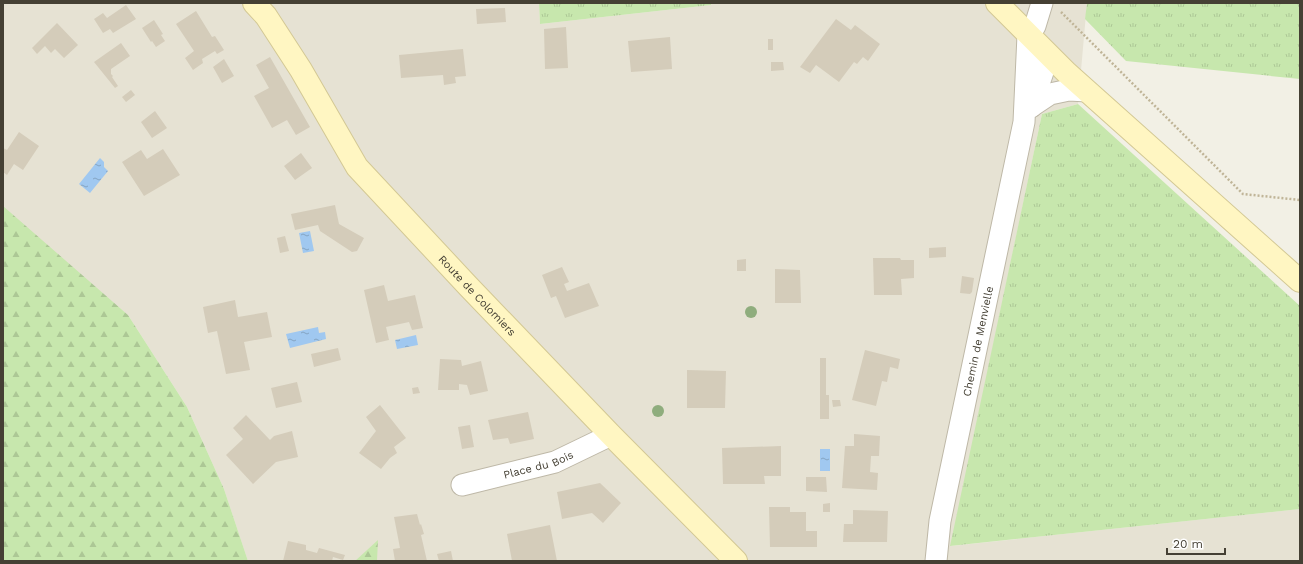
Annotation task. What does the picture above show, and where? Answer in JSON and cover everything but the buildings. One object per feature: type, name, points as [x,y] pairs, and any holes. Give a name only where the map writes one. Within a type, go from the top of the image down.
[{"type":"street","name":"Route de Colomiers","points":[[254,3],[266,16],[301,70],[357,167],[468,286],[611,435],[736,561]]},
{"type":"street","points":[[998,3],[1028,35],[1087,91],[1300,281]]},
{"type":"street","name":"Chemin de Menvielle","points":[[1028,114],[1028,35],[1050,6]]},
{"type":"street","name":"Chemin de Menvielle","points":[[936,561],[940,520],[1028,114],[1045,66],[1046,52]]},
{"type":"street","points":[[1028,114],[1050,94],[1069,90],[1087,91]]},
{"type":"street","name":"Place du Bois","points":[[462,485],[555,462],[611,435]]},
{"type":"path","points":[[1050,6],[1243,194],[1300,200]]},
{"type":"shaded area","points":[[3,3],[539,3],[540,24],[711,5],[711,3],[1087,3],[1078,104],[1042,114],[951,546],[1300,509],[1300,561],[248,561],[224,489],[187,407],[128,315],[3,209]]},
{"type":"green space","points":[[539,3],[711,3],[711,5],[540,24]]},
{"type":"green space","points":[[1087,3],[1300,3],[1300,79],[1126,61],[1085,19]]},
{"type":"green space","points":[[1078,104],[1300,306],[1300,509],[950,546],[1042,114]]},
{"type":"green space","points":[[3,206],[128,315],[187,407],[224,489],[248,561],[3,561]]},
{"type":"green space","points":[[378,540],[377,561],[355,561]]},
{"type":"water","points":[[100,158],[104,162],[104,167],[108,171],[90,193],[79,184]]},
{"type":"water","points":[[310,231],[314,251],[303,253],[299,233]]},
{"type":"water","points":[[318,327],[319,333],[325,332],[326,339],[290,348],[286,334]]},
{"type":"water","points":[[416,335],[418,345],[397,349],[395,340]]},
{"type":"water","points":[[820,449],[830,449],[830,471],[820,471]]}]
